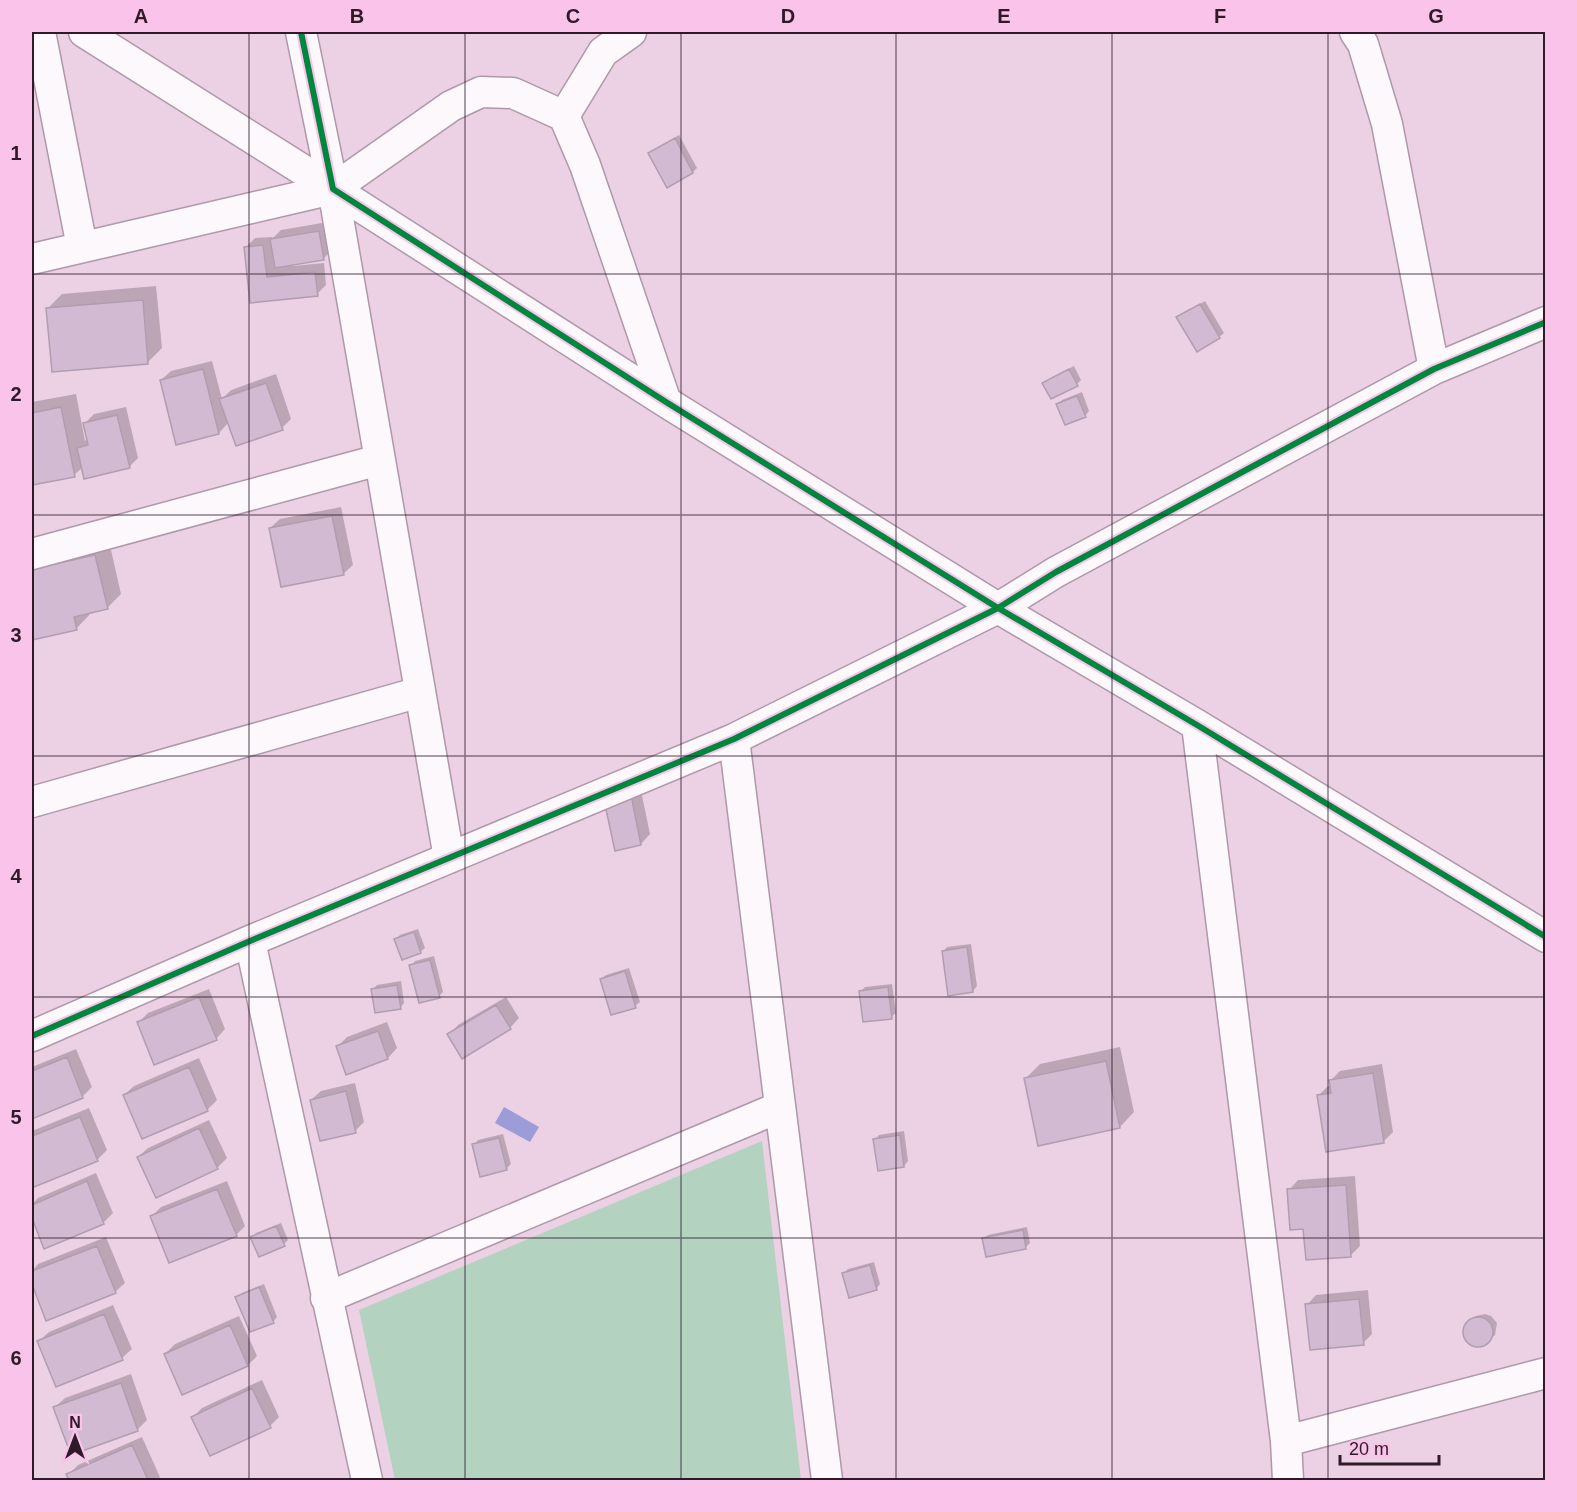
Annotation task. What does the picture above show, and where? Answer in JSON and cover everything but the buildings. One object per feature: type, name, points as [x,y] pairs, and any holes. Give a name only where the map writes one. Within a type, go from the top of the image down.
[{"type":"street","points":[[39,32],[82,247]]},
{"type":"street","points":[[84,32],[666,402],[998,608],[1197,724],[1545,937]]},
{"type":"street","points":[[300,32],[333,189],[449,858]]},
{"type":"street","points":[[564,116],[603,52],[631,32]]},
{"type":"street","points":[[1355,32],[1363,44],[1387,123],[1434,369]]},
{"type":"street","points":[[32,259],[333,189],[451,106],[481,92],[513,93],[564,116],[585,165],[666,402]]},
{"type":"street","points":[[32,1035],[250,941],[734,739],[998,608],[1056,572],[1434,369],[1545,322]]},
{"type":"street","points":[[32,554],[379,460]]},
{"type":"street","points":[[32,802],[420,692]]},
{"type":"street","points":[[1197,724],[1286,1441],[1288,1480]]},
{"type":"street","points":[[734,739],[827,1480]]},
{"type":"street","points":[[250,941],[367,1480]]},
{"type":"street","points":[[326,1298],[780,1107]]},
{"type":"street","points":[[1286,1441],[1545,1373]]},
{"type":"green space","points":[[762,1141],[801,1480],[395,1480],[359,1310]]},
{"type":"water","points":[[504,1107],[539,1127],[530,1142],[495,1123]]},
{"type":"cycle path","points":[[301,32],[333,189],[666,402],[998,608],[1197,725],[1546,937]]},
{"type":"cycle path","points":[[32,1036],[250,941],[734,739],[998,608],[1056,572],[1434,369],[1546,322]]}]
